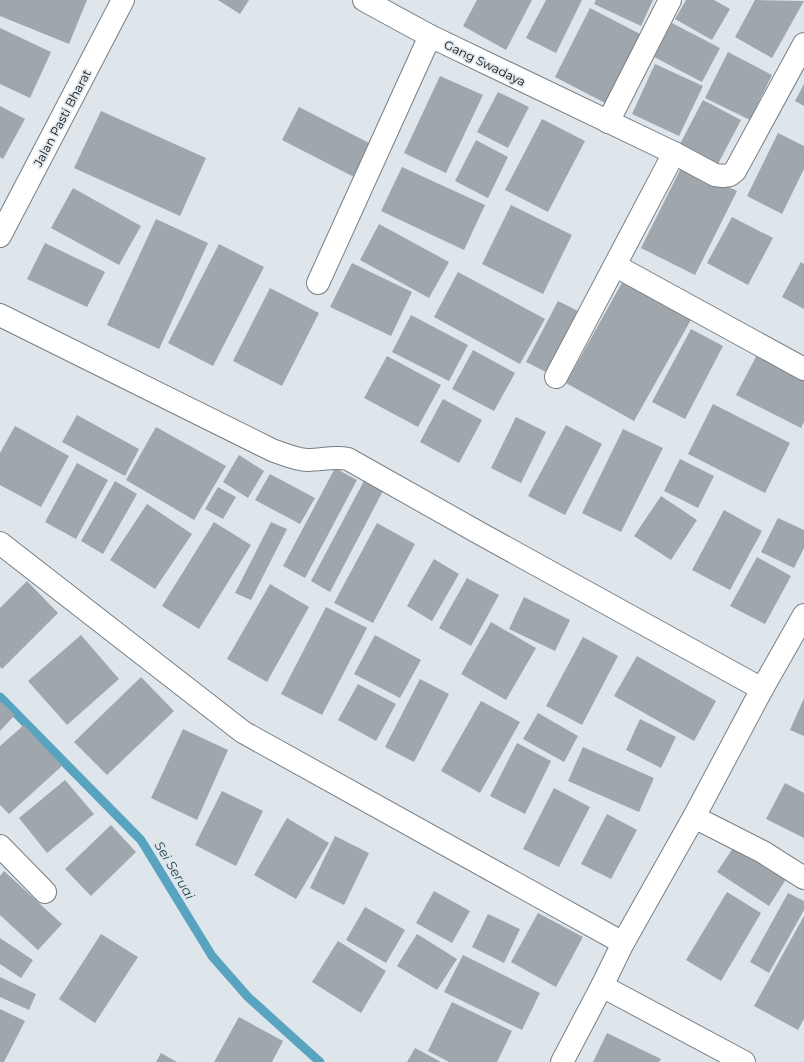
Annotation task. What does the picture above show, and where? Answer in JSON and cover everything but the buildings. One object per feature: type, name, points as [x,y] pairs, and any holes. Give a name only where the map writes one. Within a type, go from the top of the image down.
[{"type":"street","name":"Jalan Pasti Bharat","points":[[1,229],[123,0]]},
{"type":"street","name":"Gang Swadaya","points":[[364,0],[430,36],[674,153],[715,175],[723,176],[735,171],[804,44]]},
{"type":"street","points":[[608,122],[670,0]]},
{"type":"street","points":[[318,283],[430,36]]},
{"type":"street","points":[[556,377],[616,266],[674,153]]},
{"type":"street","points":[[616,266],[804,369]]},
{"type":"street","points":[[0,315],[272,450],[287,456],[308,460],[337,457],[348,459],[762,689]]},
{"type":"street","points":[[0,543],[242,732],[622,943]]},
{"type":"street","points":[[562,1062],[602,986],[622,943],[694,817],[762,689],[804,615]]},
{"type":"street","points":[[694,817],[763,852],[804,878]]},
{"type":"street","points":[[0,846],[45,892]]},
{"type":"street","points":[[602,986],[744,1062]]},
{"type":"waterway","name":"Sei Seruai","points":[[0,697],[141,840],[212,956],[248,997],[320,1062]]}]
